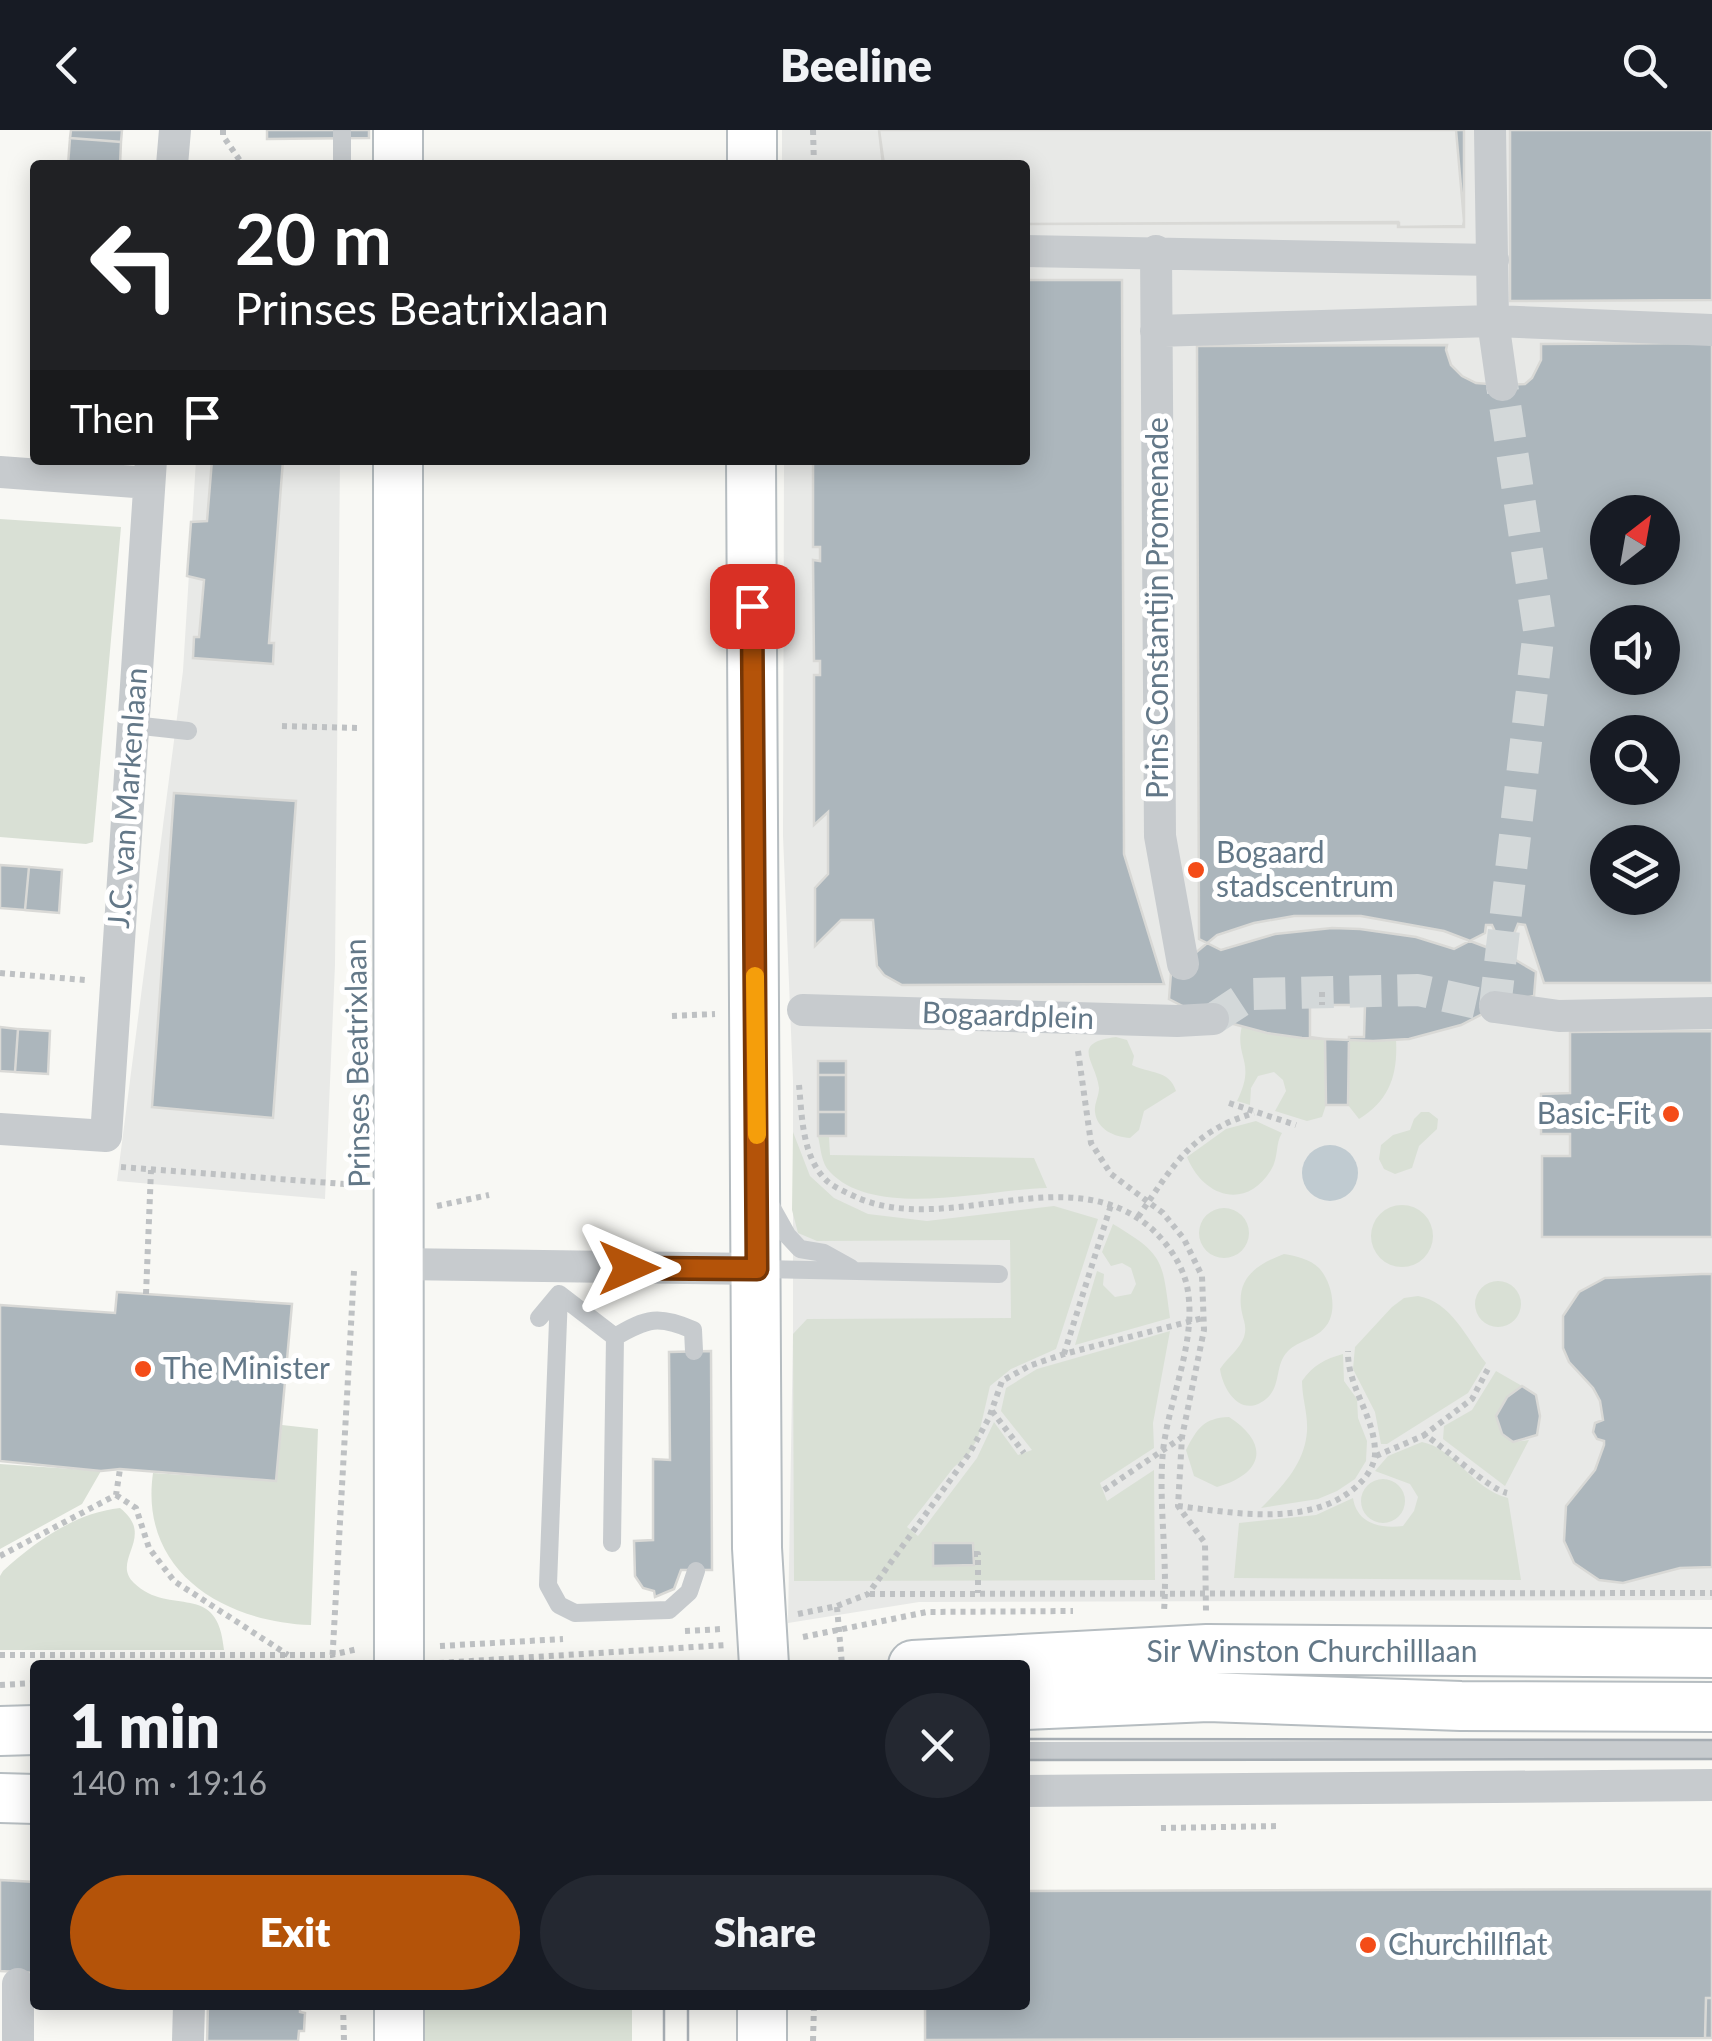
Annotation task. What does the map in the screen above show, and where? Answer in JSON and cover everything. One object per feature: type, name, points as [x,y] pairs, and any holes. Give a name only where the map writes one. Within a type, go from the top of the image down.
[{"type":"main road","points":[[398,130],[398,160]]},
{"type":"main road","points":[[752,130],[752,160]]},
{"type":"main road","name":"Prinses Beatrixlaan","points":[[398,465],[376,1265],[411,1659]]},
{"type":"main road","points":[[751,465],[757,1548],[764,1654]]},
{"type":"main road","name":"Sir Winston Churchilllaan","points":[[1005,1660],[1207,1649],[1712,1653]]},
{"type":"main road","name":"Sir Winston Churchilllaan","points":[[1030,1705],[1208,1697],[1461,1706],[1712,1707]]},
{"type":"main road","points":[[0,1731],[30,1730]]},
{"type":"main road","points":[[0,1798],[30,1799]]},
{"type":"main road","points":[[399,2010],[399,2041]]},
{"type":"main road","points":[[762,2010],[762,2041]]},
{"type":"street","points":[[172,160],[175,130]]},
{"type":"street","points":[[1490,130],[1493,320],[1502,384]]},
{"type":"street","points":[[1030,251],[1493,260]]},
{"type":"street","name":"Prins Constantijn Promenade","points":[[1156,251],[1160,836],[1182,964]]},
{"type":"street","points":[[1156,331],[1493,320],[1712,330]]},
{"type":"street","points":[[0,472],[150,471]]},
{"type":"street","name":"J.C. van Markenlaan","points":[[111,1151],[116,982],[150,471]]},
{"type":"street","points":[[1495,1007],[1559,1016],[1712,1013]]},
{"type":"street","name":"Bogaardplein","points":[[803,1010],[1177,1022],[1213,1019]]},
{"type":"street","points":[[0,1129],[111,1151]]},
{"type":"street","points":[[376,1265],[558,1281],[757,1269]]},
{"type":"street","points":[[1030,1791],[1712,1785]]},
{"type":"street","points":[[18,1984],[18,2041]]},
{"type":"street","points":[[188,2041],[189,2010]]},
{"type":"lane","points":[[342,130],[342,160]]},
{"type":"lane","points":[[133,726],[188,731]]},
{"type":"lane","points":[[757,1182],[787,1235],[800,1249],[824,1253],[856,1271]]},
{"type":"lane","points":[[757,1269],[999,1274]]},
{"type":"lane","points":[[539,1318],[558,1281]]},
{"type":"lane","points":[[558,1281],[615,1337],[612,1543]]},
{"type":"lane","points":[[558,1281],[548,1585],[559,1605],[575,1613],[669,1610],[688,1592],[696,1571]]},
{"type":"lane","points":[[615,1337],[657,1318],[693,1330],[694,1351]]},
{"type":"lane","points":[[1030,1751],[1712,1748]]},
{"type":"path","points":[[223,130],[240,160]]},
{"type":"path","points":[[813,130],[814,160]]},
{"type":"path","points":[[356,747],[357,709]]},
{"type":"path","points":[[282,726],[356,728]]},
{"type":"path","points":[[0,973],[116,982]]},
{"type":"path","points":[[1322,992],[1322,1005]]},
{"type":"path","points":[[1076,1018],[1091,1143],[1111,1174],[1163,1213],[1184,1239],[1202,1276],[1204,1318],[1182,1437],[1178,1506],[1205,1543],[1206,1592]]},
{"type":"path","points":[[1229,1103],[1296,1124]]},
{"type":"path","points":[[1138,1217],[1184,1152],[1222,1123],[1254,1113]]},
{"type":"path","points":[[111,1151],[152,1170],[361,1186]]},
{"type":"path","points":[[146,1294],[152,1170]]},
{"type":"path","name":"Prinses Beatrixlaan","points":[[359,1198],[360,1170]]},
{"type":"path","points":[[1064,1354],[1111,1205]]},
{"type":"path","points":[[332,1660],[376,1265]]},
{"type":"path","points":[[868,1594],[969,1454],[1002,1381],[1064,1354],[1204,1318]]},
{"type":"path","points":[[1178,1506],[1253,1515],[1319,1507],[1354,1489],[1367,1476],[1376,1456],[1363,1403],[1348,1369],[1348,1352]]},
{"type":"path","points":[[1376,1456],[1428,1434],[1455,1413],[1472,1399],[1490,1366]]},
{"type":"path","points":[[991,1410],[1024,1453]]},
{"type":"path","points":[[1376,1456],[1426,1435],[1456,1455],[1494,1490],[1507,1493]]},
{"type":"path","points":[[1104,1490],[1182,1437]]},
{"type":"path","points":[[116,1494],[120,1469]]},
{"type":"path","points":[[0,1556],[116,1494]]},
{"type":"path","points":[[116,1494],[136,1508],[149,1548],[174,1581],[288,1655]]},
{"type":"path","points":[[974,1554],[978,1554],[978,1593]]},
{"type":"path","points":[[842,1660],[836,1606],[868,1594],[1712,1593]]},
{"type":"path","points":[[0,1655],[331,1655],[362,1648],[411,1659],[764,1654],[839,1628]]},
{"type":"path","points":[[307,1655],[308,1660]]},
{"type":"path","points":[[0,1685],[30,1683]]},
{"type":"path","points":[[342,2010],[344,2041]]},
{"type":"path","points":[[814,2010],[814,2041]]},
{"type":"shaded area","name":"Bogaard stadscentrum","points":[[782,130],[1712,130],[1712,1600],[919,1602],[788,1623],[793,1081],[783,836],[784,465],[1030,465],[1030,160],[782,160]]},
{"type":"shaded area","points":[[196,465],[340,465],[335,965],[325,1199],[117,1181],[183,671]]},
{"type":"shaded area","points":[[0,519],[121,527],[93,842],[86,844],[0,837]]},
{"type":"shaded area","points":[[1242,1026],[1267,1033],[1325,1039],[1326,1105],[1322,1117],[1307,1121],[1275,1111],[1286,1091],[1283,1080],[1274,1072],[1258,1076],[1251,1088],[1250,1105],[1237,1101],[1245,1077]]},
{"type":"shaded area","points":[[1116,1037],[1127,1040],[1134,1056],[1132,1065],[1163,1075],[1176,1091],[1144,1111],[1139,1130],[1130,1138],[1108,1131],[1099,1124],[1095,1112],[1099,1088],[1089,1049]]},
{"type":"shaded area","points":[[1396,1039],[1390,1085],[1370,1112],[1359,1119],[1348,1105],[1349,1040]]},
{"type":"shaded area","points":[[1421,1112],[1429,1112],[1438,1119],[1437,1129],[1419,1146],[1412,1168],[1395,1174],[1384,1169],[1379,1159],[1381,1145],[1393,1135],[1410,1130]]},
{"type":"shaded area","points":[[1256,1121],[1282,1133],[1271,1170],[1261,1183],[1250,1191],[1226,1194],[1203,1182],[1187,1157],[1226,1129]]},
{"type":"shaded area","points":[[793,1132],[810,1176],[834,1198],[868,1214],[927,1221],[1054,1206],[1098,1219],[1056,1349],[1011,1369],[990,1386],[978,1438],[969,1454],[954,1467],[907,1527],[918,1536],[977,1458],[994,1422],[1018,1455],[1032,1450],[1001,1411],[1006,1388],[1037,1369],[1170,1331],[1153,1423],[1154,1448],[1100,1483],[1107,1501],[1154,1470],[1155,1580],[794,1581],[793,1334],[807,1319],[1011,1318],[1010,1240],[817,1241],[798,1233],[792,1210]]},
{"type":"shaded area","points":[[818,1136],[829,1137],[830,1155],[1034,1158],[1047,1188],[934,1198],[875,1195],[850,1187],[830,1172]]},
{"type":"shaded area","points":[[1330,1145],[1350,1153],[1358,1173],[1350,1193],[1330,1201],[1310,1193],[1302,1173],[1310,1153]]},
{"type":"shaded area","points":[[1402,1205],[1424,1214],[1433,1236],[1424,1258],[1402,1267],[1380,1258],[1371,1236],[1380,1214]]},
{"type":"shaded area","points":[[1224,1208],[1242,1215],[1249,1233],[1242,1251],[1224,1258],[1206,1251],[1199,1233],[1206,1215]]},
{"type":"shaded area","points":[[1113,1224],[1143,1244],[1158,1261],[1170,1318],[1075,1345],[1097,1271],[1104,1274],[1103,1285],[1115,1297],[1131,1294],[1136,1284],[1131,1268],[1122,1263],[1111,1266],[1102,1252]]},
{"type":"shaded area","points":[[1284,1254],[1307,1260],[1324,1274],[1332,1313],[1322,1330],[1292,1347],[1284,1357],[1271,1394],[1249,1406],[1235,1400],[1220,1369],[1244,1337],[1241,1301],[1245,1282],[1264,1263]]},
{"type":"shaded area","points":[[1498,1281],[1514,1288],[1521,1304],[1514,1320],[1498,1327],[1482,1320],[1475,1304],[1482,1288]]},
{"type":"shaded area","points":[[1418,1296],[1449,1313],[1486,1363],[1468,1393],[1387,1444],[1381,1444],[1375,1412],[1353,1369],[1355,1347],[1392,1307],[1404,1298]]},
{"type":"shaded area","points":[[1343,1354],[1344,1381],[1357,1399],[1358,1418],[1367,1441],[1366,1461],[1355,1479],[1337,1491],[1318,1499],[1261,1508],[1285,1482],[1302,1453],[1307,1425],[1302,1381],[1320,1363]]},
{"type":"shaded area","points":[[1496,1371],[1522,1386],[1507,1397],[1496,1416],[1502,1434],[1513,1442],[1529,1440],[1505,1486],[1443,1439],[1444,1426],[1472,1410]]},
{"type":"shaded area","points":[[1229,1417],[1251,1438],[1256,1457],[1244,1474],[1217,1487],[1194,1476],[1186,1450],[1202,1426]]},
{"type":"shaded area","points":[[282,1425],[318,1429],[311,1625],[247,1614],[194,1585],[159,1538],[152,1508],[153,1473],[276,1481]]},
{"type":"shaded area","points":[[1422,1442],[1445,1452],[1484,1486],[1508,1498],[1521,1580],[1234,1578],[1239,1523],[1316,1515],[1353,1498],[1364,1519],[1386,1526],[1403,1526],[1418,1497],[1410,1484],[1375,1471],[1388,1456]]},
{"type":"shaded area","points":[[0,1464],[101,1471],[82,1504],[0,1549]]},
{"type":"shaded area","points":[[1383,1479],[1398,1486],[1405,1501],[1398,1516],[1383,1523],[1368,1516],[1361,1501],[1368,1486]]},
{"type":"shaded area","points":[[120,1508],[134,1529],[127,1566],[134,1583],[148,1593],[190,1603],[212,1614],[220,1628],[224,1650],[0,1650],[3,1571],[57,1530],[87,1516]]},
{"type":"shaded area","points":[[425,2010],[632,2010],[632,2041],[424,2041]]},
{"type":"building","points":[[71,130],[122,130],[121,142],[70,138]]},
{"type":"building","points":[[267,130],[369,130],[369,138],[267,139]]},
{"type":"building","points":[[879,130],[1464,130],[1464,227],[1398,227],[1398,222],[1030,224],[1030,160],[883,160]]},
{"type":"building","points":[[879,130],[1456,130],[1464,221],[1463,226],[1399,227],[1399,223],[1030,224],[1030,160],[882,160]]},
{"type":"building","points":[[1510,130],[1712,130],[1712,300],[1510,301]]},
{"type":"building","points":[[70,138],[121,142],[120,160],[68,160]]},
{"type":"building","points":[[1030,280],[1122,280],[1124,854],[1164,984],[902,985],[877,966],[873,920],[841,920],[815,946],[815,888],[828,874],[828,812],[814,825],[814,675],[820,675],[820,661],[814,661],[813,560],[820,561],[820,547],[813,547],[813,465],[1030,465]]},
{"type":"building","points":[[1712,343],[1712,983],[1544,983],[1525,925],[1518,924],[1514,934],[1503,938],[1492,925],[1486,925],[1485,933],[1454,949],[1416,937],[1360,929],[1275,934],[1221,950],[1199,939],[1197,346],[1447,345],[1451,365],[1462,376],[1476,383],[1502,385],[1525,384],[1541,360],[1541,344]]},
{"type":"building","points":[[212,465],[283,465],[269,643],[274,643],[273,664],[193,658],[194,637],[199,637],[204,580],[187,576],[191,522],[207,521]]},
{"type":"building","points":[[174,793],[296,801],[273,1118],[152,1107]]},
{"type":"building","points":[[0,865],[29,867],[25,910],[0,908]]},
{"type":"building","points":[[29,867],[62,870],[59,913],[25,910]]},
{"type":"building","points":[[1294,916],[1361,916],[1444,931],[1507,955],[1536,972],[1534,996],[1506,1002],[1461,1025],[1409,1039],[1373,1041],[1267,1033],[1200,1015],[1169,999],[1171,973],[1217,935]]},
{"type":"building","points":[[1310,1005],[1365,1005],[1364,1037],[1349,1037],[1348,1105],[1326,1105],[1325,1039],[1310,1037]]},
{"type":"building","points":[[0,1027],[18,1029],[15,1072],[0,1071]]},
{"type":"building","points":[[18,1029],[50,1031],[48,1074],[15,1072]]},
{"type":"building","points":[[1712,1031],[1712,1237],[1542,1237],[1542,1156],[1570,1156],[1570,1134],[1541,1134],[1541,1094],[1570,1093],[1570,1032]]},
{"type":"building","points":[[818,1061],[846,1061],[846,1075],[818,1075]]},
{"type":"building","points":[[818,1075],[846,1075],[846,1112],[818,1112]]},
{"type":"building","points":[[818,1112],[846,1112],[846,1136],[818,1136]]},
{"type":"building","points":[[1712,1274],[1712,1567],[1680,1568],[1623,1583],[1599,1580],[1574,1563],[1564,1541],[1566,1506],[1595,1470],[1604,1441],[1593,1432],[1595,1423],[1603,1420],[1600,1401],[1569,1362],[1563,1348],[1563,1316],[1579,1292],[1605,1278]]},
{"type":"building","name":"The Minister","points":[[117,1292],[292,1304],[276,1481],[0,1461],[0,1305],[115,1313]]},
{"type":"building","points":[[711,1351],[712,1570],[681,1570],[674,1589],[655,1597],[654,1591],[643,1588],[635,1576],[634,1541],[653,1540],[653,1459],[670,1460],[669,1352]]},
{"type":"building","points":[[1522,1386],[1536,1395],[1540,1416],[1537,1435],[1513,1442],[1502,1434],[1496,1416],[1507,1397]]},
{"type":"building","points":[[933,1543],[973,1543],[974,1565],[933,1566]]},
{"type":"building","points":[[0,1880],[30,1882],[30,1973],[0,1971]]},
{"type":"building","name":"Churchillflat","points":[[1712,1889],[1712,1998],[1706,1998],[1705,2038],[925,2040],[925,2010],[1030,2010],[1030,1891]]},
{"type":"building","points":[[1706,1998],[1712,1998],[1712,2038],[1705,2038]]},
{"type":"building","points":[[208,2010],[305,2013],[304,2031],[299,2031],[298,2041],[207,2041]]},
{"type":"tunnel","points":[[1213,1019],[1251,994],[1418,990],[1495,1007],[1539,630],[1502,385]]},
{"type":"tram line","points":[[1030,1739],[1712,1740]]},
{"type":"tram line","points":[[1030,1760],[1712,1759]]},
{"type":"tram line","points":[[664,2010],[664,2041]]},
{"type":"tram line","points":[[688,2010],[688,2041]]},
{"type":"slow traffic","points":[[755,976],[757,1135]]},
{"type":"place","name":"Bogaard stadscentrum","points":[[1196,870]]},
{"type":"place","name":"Basic-Fit","points":[[1671,1114]]},
{"type":"place","name":"The Minister","points":[[143,1369]]},
{"type":"place","name":"Churchillflat","points":[[1368,1945]]},
{"type":"route","points":[[629,1268],[757,1269],[752,606]]}]
